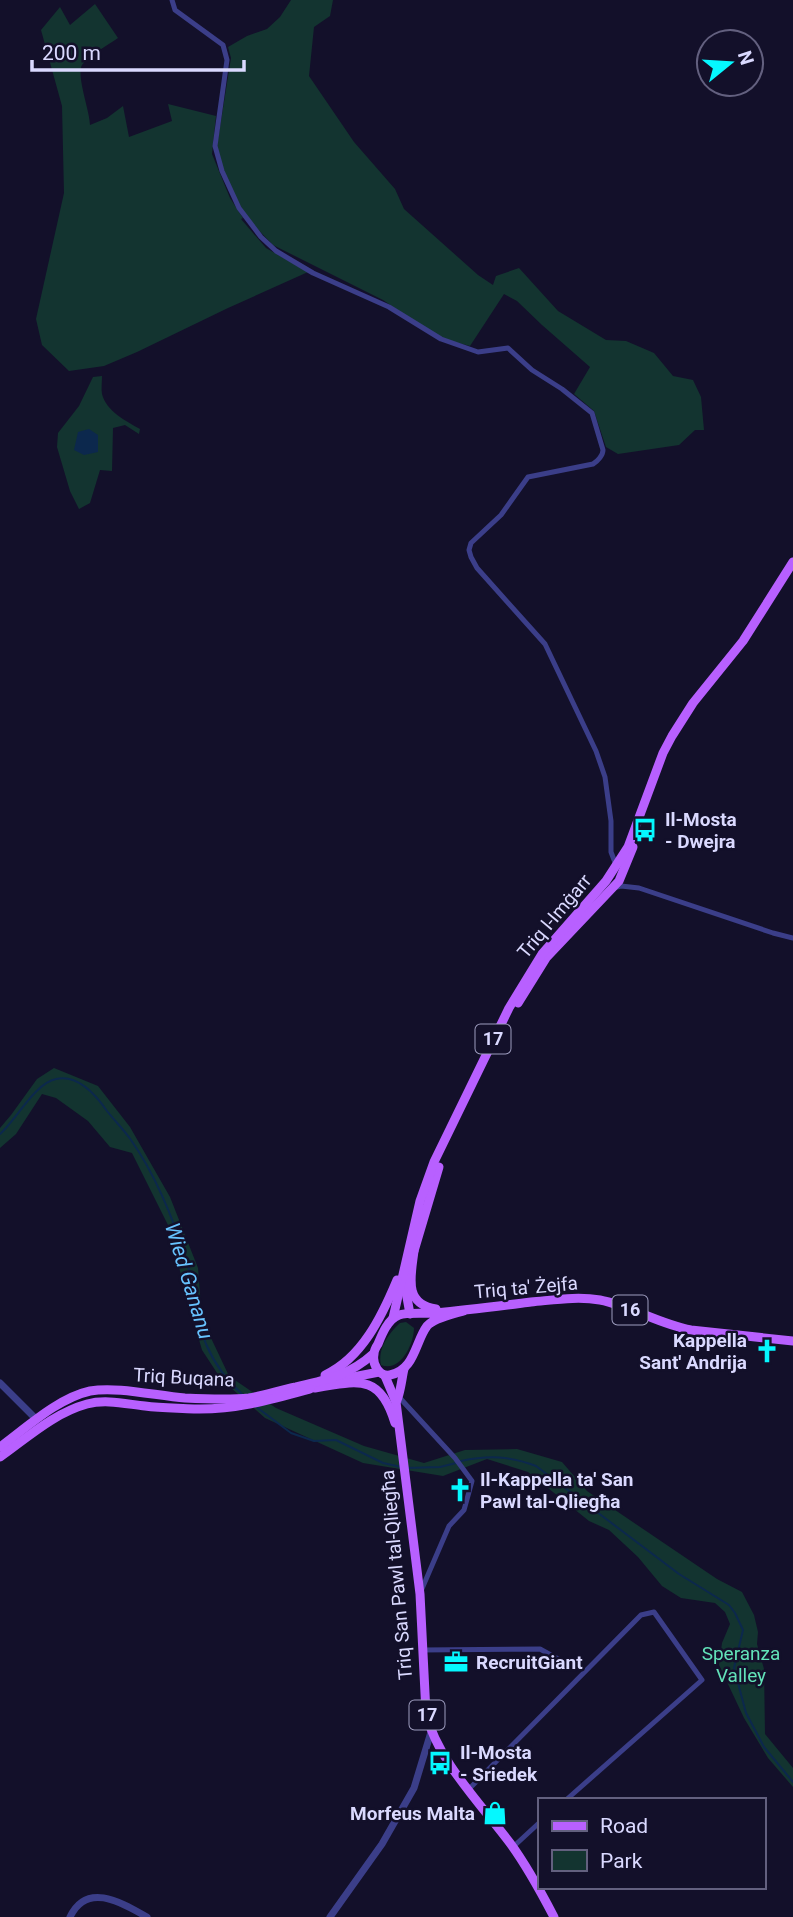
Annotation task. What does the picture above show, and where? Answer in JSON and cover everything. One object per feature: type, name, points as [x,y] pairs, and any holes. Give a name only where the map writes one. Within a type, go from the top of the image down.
[{"type":"main road","name":"Triq l-Imġarr","points":[[414,1314],[407,1292],[407,1280],[439,1164],[514,1010],[546,958],[619,881],[618,869],[672,736],[693,703],[743,641],[793,562]]},
{"type":"main road","name":"Triq l-Imġarr","points":[[373,1354],[393,1318],[420,1201],[440,1150],[520,988],[542,954],[618,869],[634,847],[677,738],[779,597],[793,573]]},
{"type":"main road","points":[[297,1387],[337,1368],[356,1352],[368,1336],[398,1277],[420,1201]]},
{"type":"main road","points":[[414,1251],[410,1283],[417,1302],[433,1309],[466,1310]]},
{"type":"main road","name":"Triq ta' Żejfa","points":[[414,1314],[570,1298],[591,1299],[682,1328],[793,1340]]},
{"type":"main road","name":"Triq ta' Żejfa","points":[[425,1331],[434,1321],[466,1310]]},
{"type":"main road","points":[[404,1369],[425,1331],[421,1320],[414,1314]]},
{"type":"main road","name":"16","points":[[393,1318],[414,1314]]},
{"type":"main road","name":"Triq Buqana","points":[[0,1447],[36,1419],[67,1400],[92,1391],[112,1390],[187,1398],[250,1398],[347,1373],[373,1354]]},
{"type":"main road","name":"Triq San Pawl tal-Qliegħa","points":[[373,1354],[375,1363],[398,1399]]},
{"type":"main road","name":"Triq Buqana","points":[[0,1457],[41,1426],[75,1408],[96,1402],[196,1409],[243,1407],[349,1378],[393,1375],[404,1369]]},
{"type":"main road","name":"Triq San Pawl tal-Qliegħa","points":[[404,1369],[398,1399],[401,1441],[420,1594],[426,1713],[431,1732],[446,1759],[513,1847],[554,1917]]},
{"type":"main road","points":[[315,1388],[363,1383],[376,1387],[384,1395],[401,1441]]},
{"type":"street","points":[[172,0],[175,10],[224,47],[227,60],[215,146],[218,162],[239,208],[271,247],[313,273],[389,307],[441,339],[478,352],[508,348],[593,415],[603,450],[597,461],[529,476],[501,515],[473,540],[469,550],[477,568],[545,644],[596,751],[605,777],[611,821],[611,852],[628,887]]},
{"type":"street","points":[[613,888],[639,888],[793,938]]},
{"type":"street","points":[[0,1383],[36,1419]]},
{"type":"street","points":[[398,1399],[455,1458],[472,1481],[464,1510],[449,1526],[420,1594]]},
{"type":"street","points":[[469,1789],[641,1615],[654,1612],[702,1680],[568,1798]]},
{"type":"street","points":[[422,1650],[540,1649],[569,1665]]},
{"type":"street","points":[[330,1917],[382,1844],[414,1788],[431,1732]]},
{"type":"street","points":[[513,1847],[538,1824]]},
{"type":"street","points":[[70,1917],[75,1907],[88,1898],[95,1897],[108,1899],[147,1917]]},
{"type":"green space","points":[[291,0],[333,0],[330,16],[314,27],[309,76],[354,142],[395,189],[404,209],[478,275],[493,285],[496,276],[519,268],[558,311],[606,340],[626,341],[654,353],[673,376],[693,380],[701,397],[704,430],[695,430],[679,445],[618,454],[606,447],[594,411],[574,394],[590,367],[517,301],[504,294],[470,346],[439,338],[383,300],[273,245],[250,221],[236,199],[217,146],[231,58],[228,47],[267,29],[280,17]]},
{"type":"green space","points":[[95,4],[118,38],[82,65],[81,77],[90,125],[107,118],[123,106],[129,137],[172,121],[168,104],[216,116],[212,154],[230,198],[243,218],[241,219],[266,248],[308,272],[104,366],[69,371],[42,345],[36,319],[64,193],[62,106],[41,30],[60,7],[70,25]]},
{"type":"green space","points":[[102,376],[102,394],[108,406],[140,429],[139,434],[125,425],[113,428],[112,471],[100,470],[90,503],[79,509],[70,491],[57,447],[58,433],[79,406],[93,377]]},
{"type":"green space","name":"Speranza Valley","points":[[54,1068],[98,1086],[130,1127],[170,1197],[198,1268],[202,1319],[229,1376],[276,1408],[364,1446],[424,1463],[465,1450],[517,1449],[562,1462],[587,1491],[717,1579],[742,1592],[754,1615],[758,1632],[757,1644],[764,1669],[765,1734],[793,1768],[793,1787],[768,1758],[744,1718],[719,1665],[722,1643],[730,1624],[725,1612],[715,1603],[681,1598],[662,1586],[638,1557],[609,1530],[589,1521],[528,1472],[487,1459],[443,1476],[363,1463],[265,1418],[221,1379],[202,1350],[170,1229],[132,1153],[110,1147],[88,1121],[56,1098],[42,1094],[16,1134],[0,1148],[0,1128],[37,1079]]},
{"type":"green space","points":[[406,1322],[414,1328],[412,1342],[405,1356],[394,1365],[381,1365],[385,1342],[400,1323]]},
{"type":"water","points":[[89,429],[98,435],[98,452],[84,455],[74,450],[78,432]]},
{"type":"waterway","name":"Wied Gananu","points":[[0,1134],[33,1094],[48,1082],[64,1078],[86,1087],[131,1140],[157,1185],[188,1266],[206,1344],[222,1372],[243,1395]]},
{"type":"waterway","name":"Wied Gananu","points":[[255,1406],[291,1433],[314,1441],[336,1440],[383,1463],[401,1467]]},
{"type":"waterway","name":"Wied Gananu","points":[[461,1461],[499,1457],[536,1466],[679,1574],[729,1605],[743,1630],[734,1668],[746,1713],[764,1747],[793,1782]]},
{"type":"waterway","name":"Wied Gananu","points":[[406,1468],[440,1467],[456,1463]]},
{"type":"place","name":"Il-Mosta - Dwejra","points":[[645,830]]},
{"type":"place","name":"Kappella Sant' Andrija","points":[[767,1351]]},
{"type":"place","name":"Il-Kappella ta' San Pawl tal-Qliegħa","points":[[460,1490]]},
{"type":"place","name":"RecruitGiant","points":[[456,1662]]},
{"type":"place","name":"Il-Mosta - Sriedek","points":[[440,1763]]},
{"type":"place","name":"Morfeus Malta","points":[[495,1813]]}]
